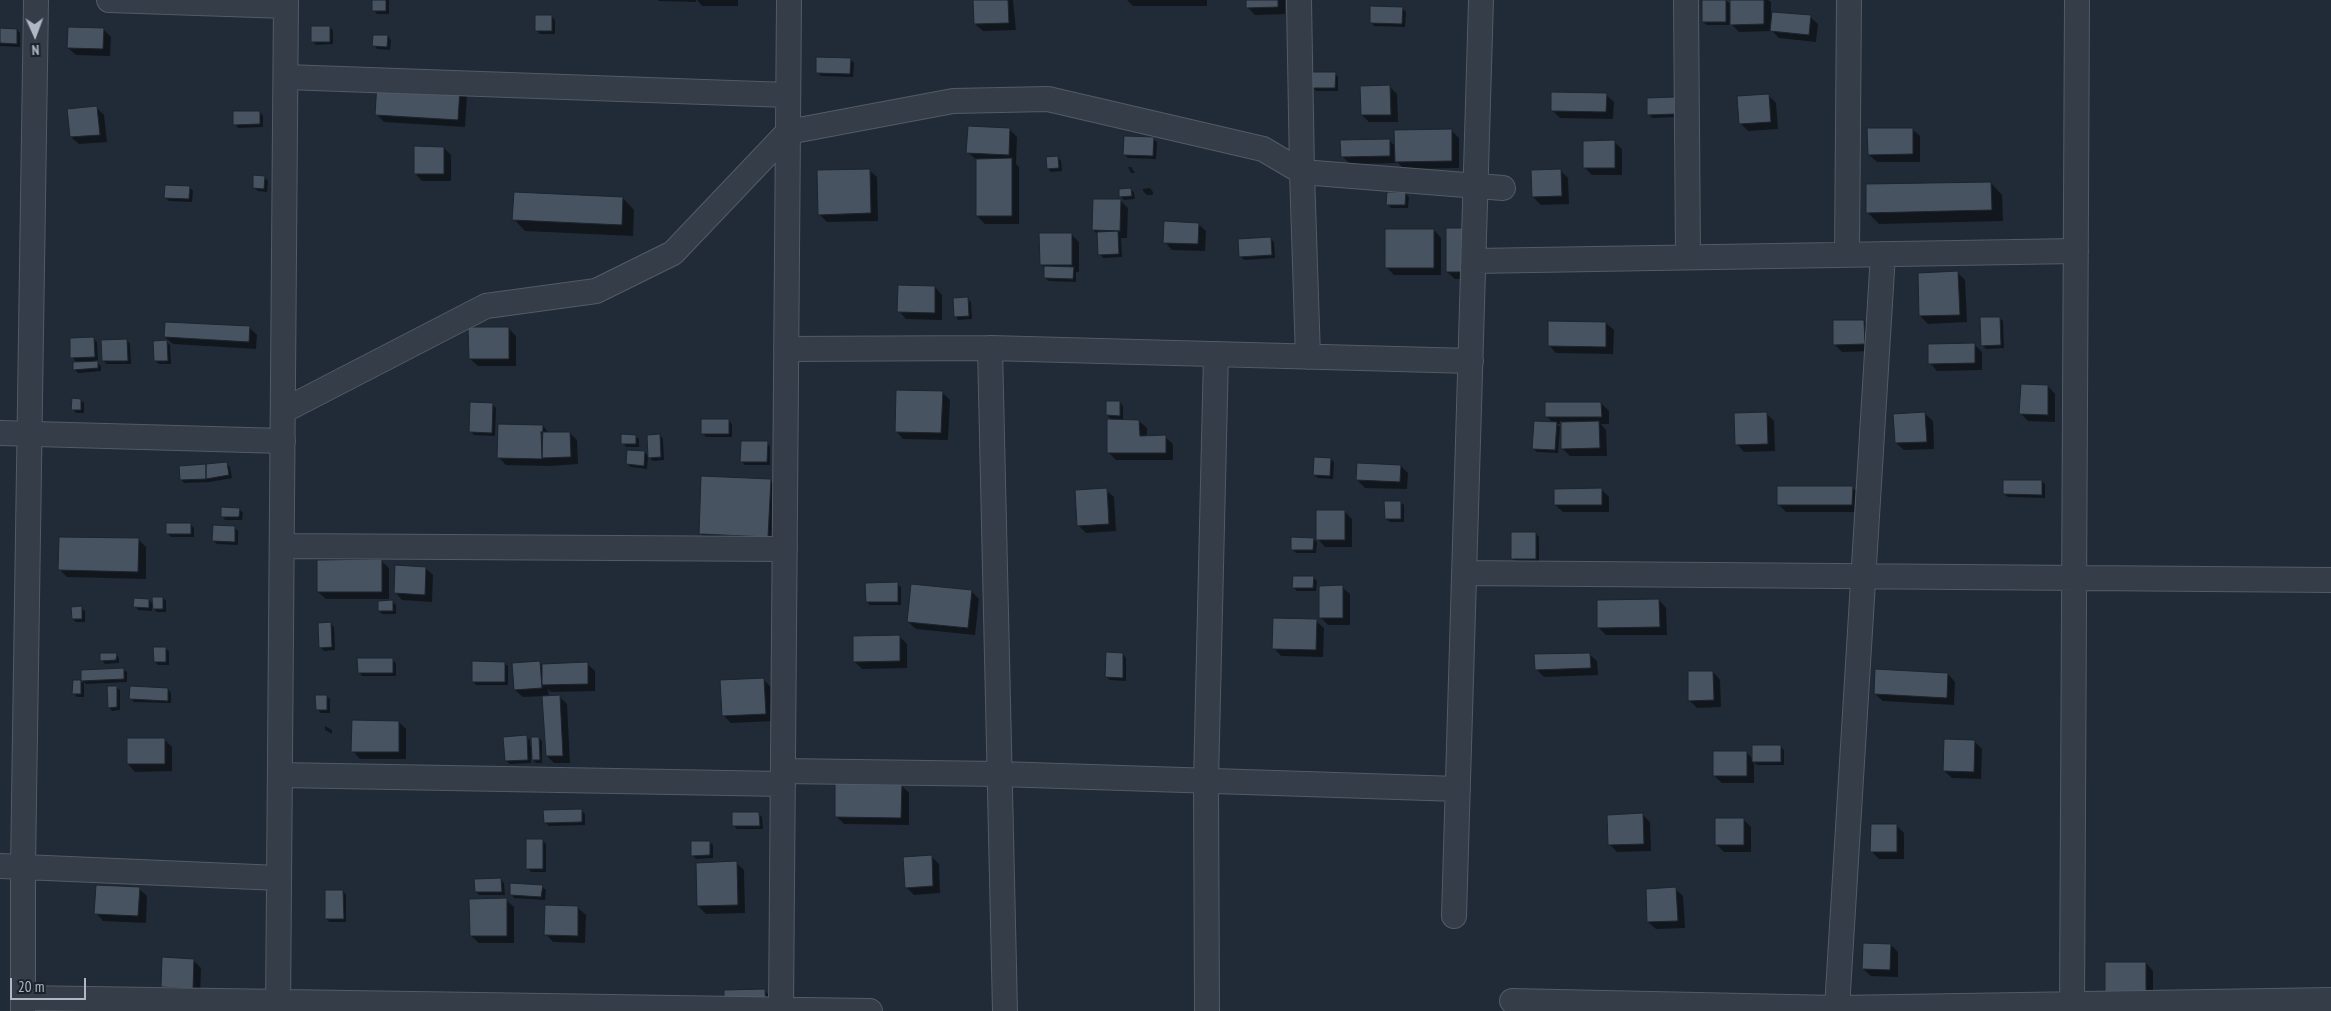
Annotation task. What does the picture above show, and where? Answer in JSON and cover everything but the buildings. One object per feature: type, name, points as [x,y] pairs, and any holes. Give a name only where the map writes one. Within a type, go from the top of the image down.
[{"type":"street","points":[[36,0],[29,434],[11,866],[23,1004],[870,1011]]},
{"type":"street","points":[[109,0],[286,3],[278,1006]]},
{"type":"street","points":[[781,1010],[789,0]]},
{"type":"street","points":[[1299,0],[1308,357]]},
{"type":"street","points":[[1454,916],[1481,0]]},
{"type":"street","points":[[1686,0],[1688,257]]},
{"type":"street","points":[[1847,254],[1849,0]]},
{"type":"street","points":[[2072,1008],[2077,0]]},
{"type":"street","points":[[286,77],[788,95]]},
{"type":"street","points":[[283,411],[486,306],[596,291],[673,254],[788,132],[953,101],[1048,100],[1263,149],[1302,172],[1503,188]]},
{"type":"street","points":[[1474,261],[2076,251]]},
{"type":"street","points":[[1837,1008],[1883,254]]},
{"type":"street","points":[[786,349],[990,348],[1471,362]]},
{"type":"street","points":[[990,348],[1005,1011]]},
{"type":"street","points":[[1207,1011],[1206,781],[1216,354]]},
{"type":"street","points":[[0,433],[283,441]]},
{"type":"street","points":[[282,546],[784,549]]},
{"type":"street","points":[[1464,573],[2331,580]]},
{"type":"street","points":[[280,775],[783,777],[1000,774],[1458,789]]},
{"type":"street","points":[[11,866],[279,878]]},
{"type":"street","points":[[1512,1001],[1743,1009],[2072,1008],[2331,1000]]}]
